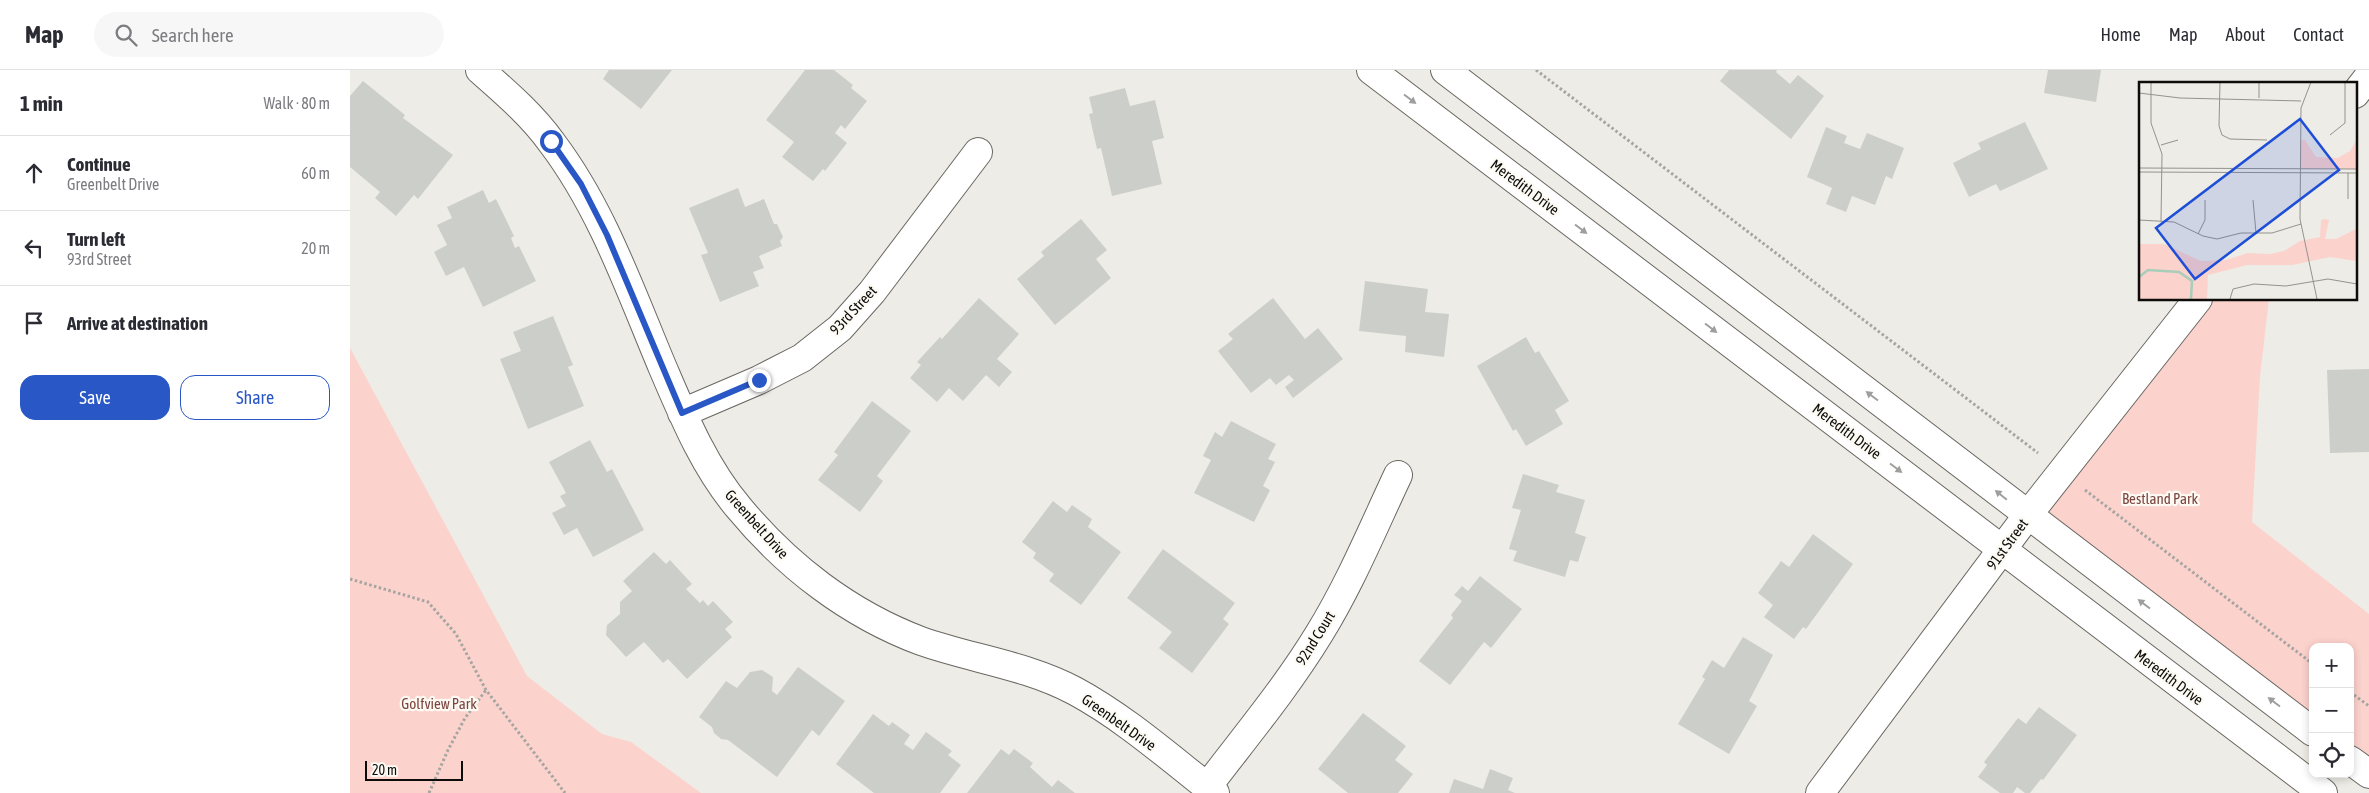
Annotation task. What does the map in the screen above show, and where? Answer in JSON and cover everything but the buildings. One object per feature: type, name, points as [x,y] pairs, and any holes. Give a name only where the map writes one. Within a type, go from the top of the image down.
[{"type":"street","name":"Greenbelt Drive","points":[[480,70],[512,98],[551,141],[581,184],[607,235],[682,413],[707,462],[737,506],[775,549],[818,585],[863,614],[920,641],[1024,669],[1075,691],[1120,720],[1211,790]]},
{"type":"street","name":"Meredith Drive","points":[[1371,70],[2323,793]]},
{"type":"street","points":[[1445,70],[2027,516],[2309,729]]},
{"type":"street","points":[[2356,93],[2369,76]]},
{"type":"street","name":"93rd Street","points":[[682,413],[759,380],[802,358],[840,328],[872,292],[978,152]]},
{"type":"street","name":"91st Street","points":[[1820,793],[2027,516],[2197,300]]},
{"type":"street","name":"92nd Court","points":[[1211,790],[1319,634],[1347,583],[1398,474]]},
{"type":"street","points":[[2354,763],[2369,774]]},
{"type":"path","points":[[1536,70],[2309,661]]},
{"type":"path","points":[[350,578],[428,602],[456,634],[486,690],[565,793]]},
{"type":"path","points":[[429,793],[465,718],[486,690]]},
{"type":"path","points":[[2354,695],[2369,706]]},
{"type":"green space","name":"Bestland Park","points":[[2197,300],[2269,300],[2260,376],[2252,522],[2369,614],[2369,774],[2354,763],[2354,643],[2309,643],[2309,729],[2027,516]]},
{"type":"green space","name":"Golfview Park","points":[[350,348],[527,676],[602,734],[631,742],[701,793],[350,793]]},
{"type":"route","points":[[551,141],[581,184],[607,235],[682,413],[759,380]]}]
